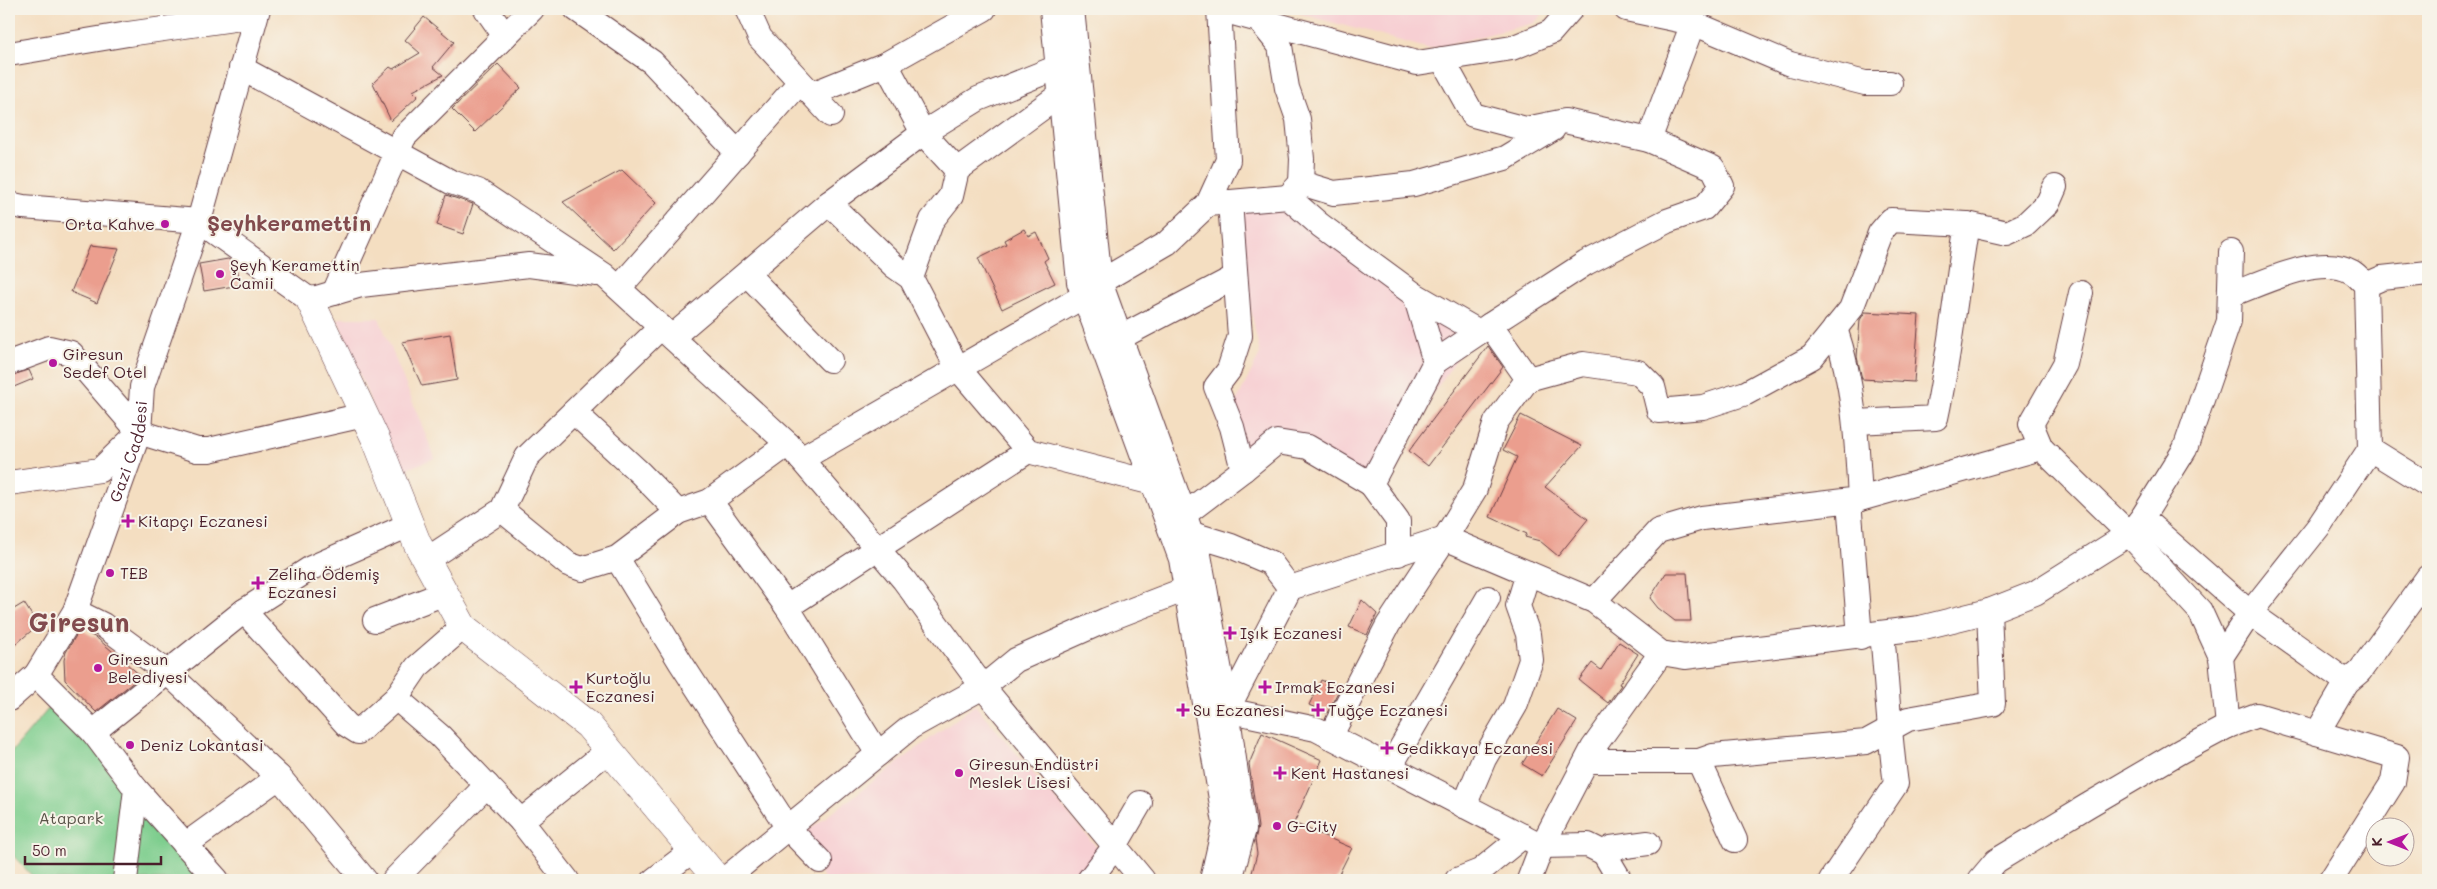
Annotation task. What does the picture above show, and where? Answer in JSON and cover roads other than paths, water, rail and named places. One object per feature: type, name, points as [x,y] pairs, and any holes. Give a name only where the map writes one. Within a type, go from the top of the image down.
[{"type":"main road","points":[[322,297],[364,415],[410,525],[426,560],[463,627],[588,725],[718,880]]},
{"type":"street","points":[[486,9],[506,36]]},
{"type":"street","points":[[322,297],[404,137],[532,9]]},
{"type":"street","points":[[576,9],[652,62],[738,153]]},
{"type":"street","points":[[747,9],[760,38],[831,115]]},
{"type":"street","points":[[611,281],[738,153],[806,88],[886,64],[984,9]]},
{"type":"street","points":[[1052,9],[1079,282],[1092,289],[1121,337],[1199,555],[1228,710],[1244,829],[1230,880]]},
{"type":"street","points":[[1072,9],[1092,289],[1153,483],[1181,559],[1225,823],[1212,880]]},
{"type":"street","points":[[1244,470],[1232,427],[1216,387],[1229,370],[1240,336],[1235,277],[1219,203],[1228,160],[1218,9],[1271,25],[1417,63],[1512,48],[1551,32],[1571,9]]},
{"type":"street","points":[[1626,9],[1693,23],[1790,64],[1865,83],[1890,83]]},
{"type":"street","points":[[9,54],[256,13]]},
{"type":"street","name":"Gazi Caddesi","points":[[9,699],[36,675],[75,611],[139,432],[142,387],[199,221],[256,13]]},
{"type":"street","points":[[1649,140],[1693,23]]},
{"type":"street","points":[[1271,25],[1287,88],[1298,119],[1302,159],[1295,190],[1320,225],[1415,295],[1485,329],[1528,379]]},
{"type":"street","points":[[1372,484],[1434,362],[1586,264],[1667,221],[1704,208],[1722,186],[1712,168],[1649,140],[1565,122],[1526,129],[1474,115],[1442,59]]},
{"type":"street","points":[[886,64],[923,133],[957,170]]},
{"type":"street","points":[[426,560],[502,510],[527,457],[574,412],[666,332],[747,274],[829,203],[923,133],[978,99],[1058,66]]},
{"type":"street","points":[[241,68],[451,182],[478,191],[611,281],[795,451],[904,580],[983,687],[1143,880]]},
{"type":"street","points":[[911,278],[932,220],[951,196],[957,170],[1060,94]]},
{"type":"street","points":[[502,510],[568,564],[582,569],[617,558],[678,512],[710,501],[795,451],[957,367],[1092,289],[1167,243],[1219,203],[1295,190],[1334,193],[1414,184],[1505,158],[1565,122]]},
{"type":"street","points":[[1330,736],[1388,624],[1475,489],[1496,422],[1528,379],[1583,364],[1638,372],[1653,387],[1659,411],[1703,407],[1746,393],[1812,357],[1851,310],[1880,232],[1891,220],[1967,224],[2007,232],[2026,224],[2048,203],[2054,187]]},
{"type":"street","points":[[829,203],[894,266],[911,278],[957,367],[1028,451],[1153,483]]},
{"type":"street","points":[[9,204],[23,207],[199,221],[322,297],[362,285],[529,265],[611,281]]},
{"type":"street","points":[[1856,422],[1936,418],[1944,382],[1953,309],[1967,224]]},
{"type":"street","points":[[1228,710],[1290,588],[1445,538],[1594,601],[1661,653],[1685,657],[1920,628],[1989,611],[2035,593],[2136,526],[2185,449],[2229,321],[2231,252]]},
{"type":"street","points":[[2222,657],[2250,613],[2319,526],[2370,449],[2366,285],[2352,272],[2330,266],[2304,268],[2230,295]]},
{"type":"street","points":[[747,274],[830,360]]},
{"type":"street","points":[[2366,285],[2382,278],[2428,274]]},
{"type":"street","points":[[1121,337],[1235,277]]},
{"type":"street","points":[[2081,292],[2065,364],[2031,424],[2041,448],[2136,526],[2250,613],[2347,682]]},
{"type":"street","points":[[1415,295],[1434,362]]},
{"type":"street","points":[[1831,880],[1896,784],[1889,731],[1890,710],[1871,635],[1854,500],[1856,422],[1845,356],[1835,328]]},
{"type":"street","points":[[9,364],[49,348],[71,354],[139,432],[197,450],[209,450],[364,415]]},
{"type":"street","points":[[574,412],[640,473],[678,512]]},
{"type":"street","points":[[12,476],[100,470],[139,432]]},
{"type":"street","points":[[1188,524],[1244,470],[1277,442],[1308,447],[1372,484],[1398,521],[1398,554]]},
{"type":"street","points":[[1594,601],[1658,531],[1702,518],[1854,500],[2041,448]]},
{"type":"street","points":[[2370,449],[2428,485]]},
{"type":"street","points":[[787,607],[1028,451]]},
{"type":"street","points":[[710,501],[787,607],[878,754]]},
{"type":"street","points":[[1188,524],[1231,546],[1271,563],[1290,588]]},
{"type":"street","points":[[93,732],[244,611],[311,568],[410,525]]},
{"type":"street","points":[[2136,526],[2200,611],[2222,657],[2228,726]]},
{"type":"street","points":[[617,558],[681,664],[788,828],[820,861]]},
{"type":"street","points":[[1464,806],[1484,759],[1515,706],[1531,660],[1528,634],[1518,606],[1528,574]]},
{"type":"street","points":[[2317,733],[2347,682],[2360,671],[2428,577]]},
{"type":"street","points":[[724,880],[911,727],[983,687],[1016,660],[1106,620],[1186,589]]},
{"type":"street","points":[[375,620],[445,593]]},
{"type":"street","points":[[1390,767],[1488,598]]},
{"type":"street","points":[[75,611],[103,625],[167,672],[279,777],[365,880]]},
{"type":"street","points":[[244,611],[347,725],[358,732],[396,698],[417,667],[463,627]]},
{"type":"street","points":[[1587,761],[1699,761],[1713,756],[1866,742],[1908,719],[1993,704],[1989,611]]},
{"type":"street","points":[[1457,880],[1480,871],[1533,841],[1587,761],[1593,748],[1661,653]]},
{"type":"street","points":[[36,675],[93,732],[136,789],[217,880]]},
{"type":"street","points":[[396,698],[440,736],[487,785],[520,821],[567,880]]},
{"type":"street","points":[[1228,710],[1316,729],[1533,841],[1588,845],[1604,853],[1620,880]]},
{"type":"street","points":[[1980,880],[1996,861],[2181,751],[2228,726],[2257,715],[2396,757],[2393,782],[2331,880]]},
{"type":"street","points":[[520,821],[609,750]]},
{"type":"street","points":[[1699,761],[1735,840]]},
{"type":"street","points":[[185,845],[279,777]]},
{"type":"street","points":[[394,880],[487,785]]},
{"type":"street","points":[[126,880],[136,789]]},
{"type":"street","points":[[1088,880],[1115,846],[1140,803]]},
{"type":"street","points":[[1529,880],[1533,841]]},
{"type":"street","points":[[1604,853],[1611,848],[1648,843]]},
{"type":"street","points":[[654,880],[693,850]]},
{"type":"place","name":"Orta Kahve","points":[[165,224]]},
{"type":"place","name":"Şeyh Keramettin Camii","points":[[220,274]]},
{"type":"place","name":"Giresun Sedef Otel","points":[[53,363]]},
{"type":"place","name":"Kitapçı Eczanesi","points":[[128,521]]},
{"type":"place","name":"TEB","points":[[110,573]]},
{"type":"place","name":"Zeliha Ödemiş Eczanesi","points":[[258,583]]},
{"type":"place","name":"Işık Eczanesi","points":[[1230,633]]},
{"type":"place","name":"Giresun Belediyesi","points":[[98,668]]},
{"type":"place","name":"Kurtoğlu Eczanesi","points":[[576,687]]},
{"type":"place","name":"Irmak Eczanesi","points":[[1265,687]]},
{"type":"place","name":"Su Eczanesi","points":[[1183,710]]},
{"type":"place","name":"Tuğçe Eczanesi","points":[[1318,710]]},
{"type":"place","name":"Deniz Lokantasi","points":[[130,745]]},
{"type":"place","name":"Gedikkaya Eczanesi","points":[[1387,748]]},
{"type":"place","name":"Giresun Endüstri Meslek Lisesi","points":[[959,773]]},
{"type":"place","name":"Kent Hastanesi","points":[[1280,773]]},
{"type":"place","name":"G-City","points":[[1277,826]]},
{"type":"district","name":"Şeyhkeramettin","points":[[289,224]]},
{"type":"district","name":"Giresun","points":[[79,623]]},
{"type":"park label","name":"Atapark","points":[[71,818]]}]
